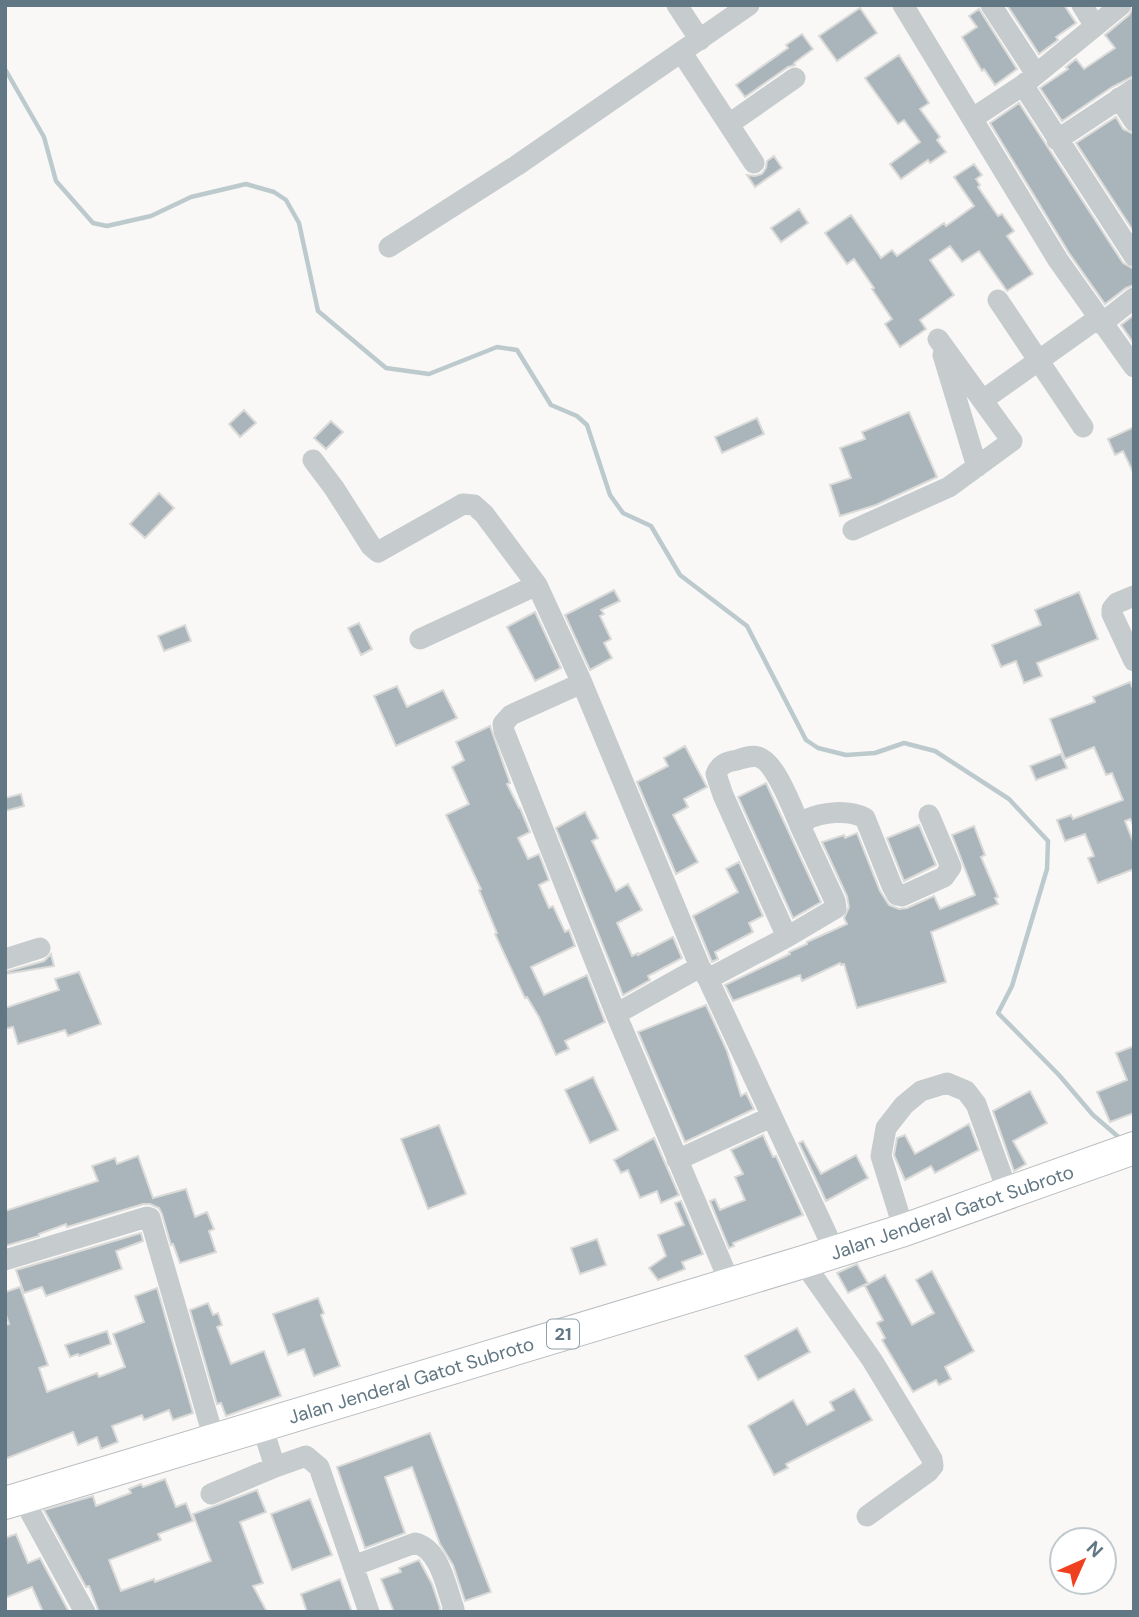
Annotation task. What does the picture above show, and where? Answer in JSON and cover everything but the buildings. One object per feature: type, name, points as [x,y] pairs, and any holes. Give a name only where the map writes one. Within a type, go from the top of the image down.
[{"type":"highway","name":"Jalan Jenderal Gatot Subroto","points":[[14,1500],[835,1252],[1125,1152]]},
{"type":"street","points":[[389,247],[516,166],[750,5]]},
{"type":"street","points":[[903,5],[1058,260],[1134,367]]},
{"type":"street","points":[[991,5],[1057,140],[1134,256]]},
{"type":"street","points":[[1082,5],[1095,26]]},
{"type":"street","points":[[972,118],[1029,79],[1121,5]]},
{"type":"street","points":[[674,7],[700,40]]},
{"type":"street","points":[[682,53],[754,163]]},
{"type":"street","points":[[729,124],[794,78]]},
{"type":"street","points":[[1057,140],[1126,93],[1134,121]]},
{"type":"street","points":[[983,400],[1134,298]]},
{"type":"street","points":[[998,300],[1083,427]]},
{"type":"street","points":[[853,530],[949,487],[977,467],[1012,442],[938,339],[977,467]]},
{"type":"street","points":[[313,460],[371,546],[378,552],[463,504],[474,505],[484,514],[537,585],[582,683],[704,973],[835,1252]]},
{"type":"street","points":[[420,639],[537,585]]},
{"type":"street","points":[[1134,596],[1118,603],[1112,609],[1134,661]]},
{"type":"street","points":[[582,683],[511,715],[503,723],[615,1014],[730,1283]]},
{"type":"street","points":[[615,1014],[787,937],[836,908],[773,769],[766,760],[755,756],[724,763],[716,774],[723,795],[787,937]]},
{"type":"street","points":[[802,830],[805,820],[819,813],[858,814],[866,818],[892,886],[897,895],[902,895],[944,877],[951,866],[929,815]]},
{"type":"street","points":[[5,959],[40,948]]},
{"type":"street","points":[[904,1230],[881,1156],[886,1128],[904,1105],[921,1091],[947,1083],[966,1091],[976,1104],[1008,1194]]},
{"type":"street","points":[[677,1160],[771,1117]]},
{"type":"street","points":[[5,1259],[150,1218],[214,1439]]},
{"type":"street","points":[[803,1262],[872,1360],[932,1459],[933,1466],[928,1472],[867,1516]]},
{"type":"street","points":[[262,1426],[275,1467]]},
{"type":"street","points":[[211,1494],[306,1456],[312,1459],[319,1467],[369,1612]]},
{"type":"street","points":[[14,1500],[85,1612]]},
{"type":"street","points":[[354,1566],[415,1543],[425,1545],[433,1553],[454,1609],[452,1612]]},
{"type":"waterway","points":[[5,69],[44,137],[56,181],[93,223],[107,226],[151,216],[191,197],[246,184],[274,192],[286,200],[299,223],[318,311],[386,368],[429,374],[497,347],[517,350],[551,405],[577,416],[587,425],[610,495],[623,513],[651,526],[680,575],[747,626],[806,740],[818,748],[846,755],[875,753],[904,743],[935,751],[1009,799],[1048,841],[1047,869],[1012,986],[998,1013],[1059,1075],[1093,1115],[1122,1140]]}]
